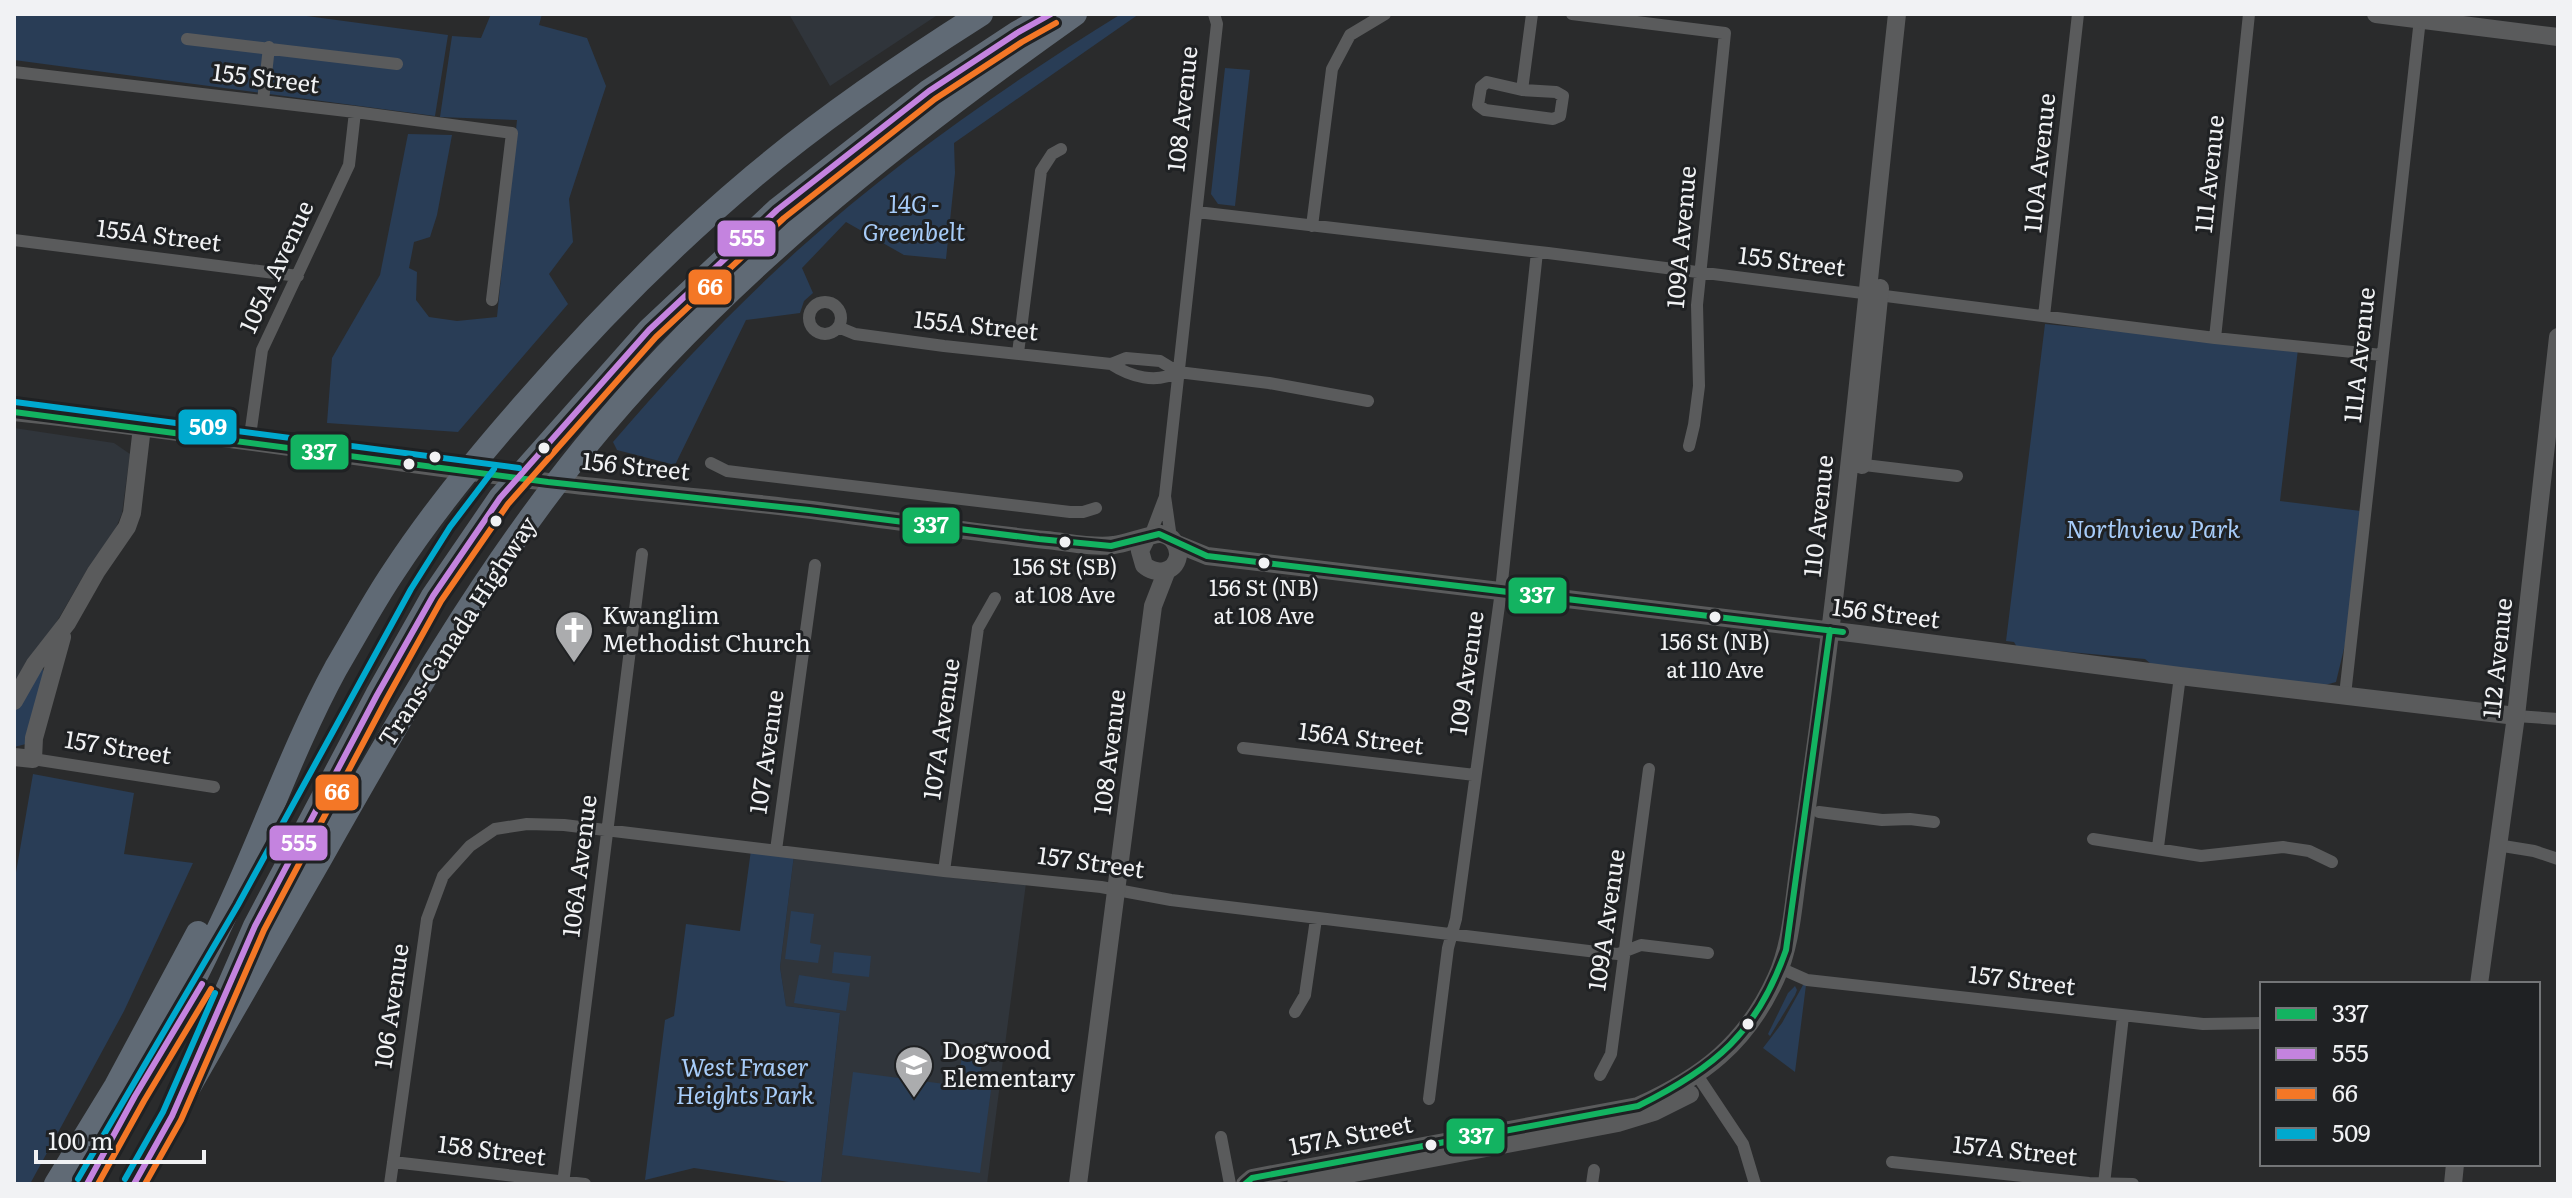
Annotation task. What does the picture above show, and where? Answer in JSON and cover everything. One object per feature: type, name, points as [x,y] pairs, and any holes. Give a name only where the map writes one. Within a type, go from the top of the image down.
[{"type":"highway","points":[[56,1184],[116,1086],[335,672],[393,571],[441,504],[567,355],[623,297],[753,177],[907,61],[981,14]]},
{"type":"highway","points":[[172,1116],[255,926],[377,695],[433,596],[527,450],[640,320],[700,261],[833,147],[1016,14]]},
{"type":"highway","points":[[135,1096],[242,918],[365,688],[422,588],[453,541],[649,330],[777,210],[929,91],[1051,14]]},
{"type":"highway","name":"Trans-Canada Highway","points":[[134,1184],[404,710],[464,613],[533,514],[585,447],[673,348],[795,230],[943,110],[1075,14]]},
{"type":"highway","points":[[1027,48],[1091,14]]},
{"type":"highway","points":[[87,1184],[135,1096],[227,910],[311,719]]},
{"type":"street","name":"108 Avenue","points":[[1173,541],[1165,496],[1217,24],[1214,14]]},
{"type":"street","points":[[1312,226],[1332,69],[1350,35],[1385,14]]},
{"type":"street","points":[[1522,90],[1532,14]]},
{"type":"street","points":[[1572,14],[1725,33],[1736,24]]},
{"type":"street","name":"110 Avenue","points":[[1700,1080],[1735,1059],[1757,1034],[1776,1005],[1803,924],[1819,812],[1873,294],[1897,14]]},
{"type":"street","name":"110 Avenue","points":[[1873,294],[1909,14]]},
{"type":"street","name":"110A Avenue","points":[[2044,316],[2078,14]]},
{"type":"street","name":"111 Avenue","points":[[2215,338],[2249,14]]},
{"type":"street","points":[[2376,14],[2558,37]]},
{"type":"street","name":"111A Avenue","points":[[2345,695],[2420,19]]},
{"type":"street","name":"109A Avenue","points":[[1689,446],[1700,375],[1696,315],[1699,273],[1725,33]]},
{"type":"street","points":[[187,39],[397,64]]},
{"type":"street","points":[[263,101],[269,47]]},
{"type":"street","name":"155 Street","points":[[14,72],[512,133],[492,300]]},
{"type":"street","points":[[1487,82],[1522,90],[1556,92],[1563,96],[1560,116],[1553,119],[1485,110],[1478,105],[1481,87],[1487,82]]},
{"type":"street","name":"105A Avenue","points":[[249,443],[262,350],[349,165],[355,112]]},
{"type":"street","points":[[1018,353],[1041,171],[1052,154],[1061,149]]},
{"type":"street","name":"155 Street","points":[[1197,212],[2215,338],[2382,355]]},
{"type":"street","name":"155A Street","points":[[14,240],[298,276]]},
{"type":"street","name":"109 Avenue","points":[[1429,1099],[1501,591],[1537,252]]},
{"type":"street","name":"155A Street","points":[[838,327],[855,334],[1111,364],[1126,373],[1157,379],[1178,372],[1269,383],[1368,401]]},
{"type":"street","name":"112 Avenue","points":[[2479,982],[2516,716],[2558,337]]},
{"type":"street","name":"156 Street","points":[[14,412],[510,477],[1111,546],[1148,537]]},
{"type":"street","points":[[14,701],[35,664],[67,623],[96,572],[127,527],[132,513],[142,427]]},
{"type":"street","name":"156 Street","points":[[711,463],[727,471],[1070,512],[1096,508]]},
{"type":"street","points":[[1855,464],[1957,476]]},
{"type":"street","name":"108 Avenue","points":[[1148,537],[1165,496]]},
{"type":"street","points":[[1159,534],[1173,541],[1178,556],[1171,567],[1155,572],[1145,565],[1141,547],[1148,537],[1159,534]]},
{"type":"street","name":"156 Street","points":[[1173,541],[1207,556],[1836,631],[2180,676],[2558,719]]},
{"type":"street","name":"156 Street","points":[[1111,546],[1145,565]]},
{"type":"street","name":"106A Avenue","points":[[563,1183],[642,554]]},
{"type":"street","name":"156 Street","points":[[1171,567],[1207,556]]},
{"type":"street","name":"107 Avenue","points":[[776,850],[815,565]]},
{"type":"street","name":"108 Avenue","points":[[1145,565],[1153,606]]},
{"type":"street","name":"108 Avenue","points":[[1078,1184],[1153,606],[1171,567]]},
{"type":"street","name":"107A Avenue","points":[[944,871],[978,628],[995,598]]},
{"type":"street","points":[[23,758],[34,738],[67,623]]},
{"type":"street","name":"110 Avenue","points":[[1785,971],[1816,738],[1836,631]]},
{"type":"street","points":[[2158,847],[2180,676]]},
{"type":"street","points":[[1816,738],[1821,745],[1814,804],[1819,812],[1882,820],[1934,822]]},
{"type":"street","name":"156A Street","points":[[1243,748],[1475,775]]},
{"type":"street","name":"157 Street","points":[[23,758],[214,787]]},
{"type":"street","name":"109A Avenue","points":[[1600,1075],[1611,1054],[1649,769]]},
{"type":"street","name":"157 Street","points":[[470,846],[495,829],[527,824],[606,830],[944,871],[1013,876],[1316,919],[1605,953],[1624,952],[1641,945],[1708,953]]},
{"type":"street","points":[[2093,839],[2213,856],[2283,847],[2309,851],[2332,862]]},
{"type":"street","points":[[2497,845],[2534,851],[2558,859]]},
{"type":"street","name":"106 Avenue","points":[[390,1184],[427,919],[443,876],[470,846]]},
{"type":"street","points":[[1295,1012],[1307,986],[1316,919]]},
{"type":"street","name":"157 Street","points":[[1785,971],[1807,980],[2123,1016],[2203,1024],[2260,1023]]},
{"type":"street","points":[[2104,1183],[2123,1016]]},
{"type":"street","points":[[1700,1080],[1743,1144],[1755,1184]]},
{"type":"street","name":"157A Street","points":[[1245,1184],[1252,1178],[1638,1106],[1700,1080]]},
{"type":"street","name":"157A Street","points":[[1296,1184],[1618,1123],[1663,1109],[1700,1080]]},
{"type":"street","points":[[1221,1137],[1230,1184]]},
{"type":"street","name":"108 Avenue","points":[[1085,1142],[1086,1184]]},
{"type":"street","name":"158 Street","points":[[393,1162],[585,1184]]},
{"type":"street","name":"157A Street","points":[[1892,1162],[2089,1183],[2133,1184]]},
{"type":"street","points":[[1592,1184],[1594,1170]]},
{"type":"shaded area","points":[[789,14],[939,14],[830,86]]},
{"type":"shaded area","points":[[14,428],[114,443],[130,454],[122,513],[115,530],[88,568],[14,695]]},
{"type":"shaded area","name":"Dogwood Elementary","points":[[794,855],[816,861],[997,883],[1003,880],[1026,883],[987,1184],[821,1184],[840,1013],[786,1006],[780,967]]},
{"type":"green space","points":[[14,14],[292,14],[448,35],[435,116],[14,60]]},
{"type":"green space","points":[[491,14],[542,14],[539,25],[587,38],[606,86],[569,199],[573,242],[549,274],[568,304],[458,432],[327,423],[332,358],[380,275],[408,134],[452,135],[430,237],[414,242],[409,268],[417,272],[416,300],[429,317],[457,321],[497,317],[517,120],[440,117],[452,36],[481,38]]},
{"type":"green space","name":"14G - Greenbelt","points":[[1121,14],[1139,14],[954,143],[955,173],[946,259],[904,255],[846,222],[802,268],[813,293],[804,301],[800,313],[746,320],[675,465],[617,450],[613,442],[680,367],[749,296],[836,217],[954,125]]},
{"type":"green space","points":[[1225,68],[1250,70],[1235,206],[1218,204],[1211,194]]},
{"type":"green space","name":"Northview Park","points":[[2045,324],[2298,349],[2280,501],[2361,511],[2348,632],[2336,682],[2325,685],[2151,664],[2145,659],[2017,647],[2014,642],[2006,641]]},
{"type":"green space","points":[[42,667],[44,674],[26,744],[14,747],[14,707]]},
{"type":"green space","points":[[33,774],[134,793],[124,854],[193,863],[124,1011],[30,1184],[14,1184],[14,884]]},
{"type":"green space","name":"West Fraser Heights Park","points":[[751,850],[794,855],[780,967],[786,1006],[840,1013],[821,1184],[694,1168],[645,1180],[665,1020],[674,1016],[686,924],[740,931]]},
{"type":"green space","points":[[791,911],[814,914],[810,943],[821,945],[818,963],[785,959]]},
{"type":"green space","points":[[834,952],[871,956],[869,977],[832,973]]},
{"type":"green space","points":[[799,975],[850,983],[846,1011],[794,1003]]},
{"type":"green space","points":[[1803,985],[1806,985],[1795,1072],[1763,1048],[1782,1023]]},
{"type":"green space","points":[[1795,986],[1795,995],[1770,1036],[1768,1034],[1788,993]]},
{"type":"green space","points":[[962,1057],[983,1061],[978,1082],[958,1078]]},
{"type":"green space","points":[[853,1072],[991,1090],[980,1173],[842,1155]]},
{"type":"transit line","name":"555","points":[[134,1184],[172,1116],[255,926],[377,695],[433,596],[500,498],[649,330],[777,210],[929,91],[1051,14]]},
{"type":"transit line","name":"66","points":[[145,1184],[181,1120],[264,930],[386,700],[441,601],[508,504],[656,337],[784,218],[935,99],[1056,23]]},
{"type":"transit line","name":"509","points":[[15,402],[519,468]]},
{"type":"transit line","name":"337","points":[[14,412],[548,482],[1039,539],[1111,546],[1159,534],[1207,556],[1843,632]]},
{"type":"transit line","name":"509","points":[[78,1179],[238,905],[411,589],[450,527],[494,469]]},
{"type":"transit line","name":"337","points":[[1245,1184],[1252,1178],[1638,1106],[1690,1077],[1730,1045],[1761,1004],[1786,950],[1830,630]]},
{"type":"transit line","name":"555","points":[[87,1184],[202,984]]},
{"type":"transit line","name":"66","points":[[98,1184],[211,989]]},
{"type":"transit line","name":"509","points":[[125,1179],[163,1112],[215,993]]},
{"type":"place","name":"156 St (SB) at 108 Ave","points":[[1065,542]]},
{"type":"place","name":"156 St (NB) at 108 Ave","points":[[1264,563]]},
{"type":"place","name":"156 St (NB) at 110 Ave","points":[[1715,617]]},
{"type":"place","name":"Kwanglim Methodist Church","points":[[574,664]]},
{"type":"place","name":"Dogwood Elementary","points":[[914,1099]]}]
